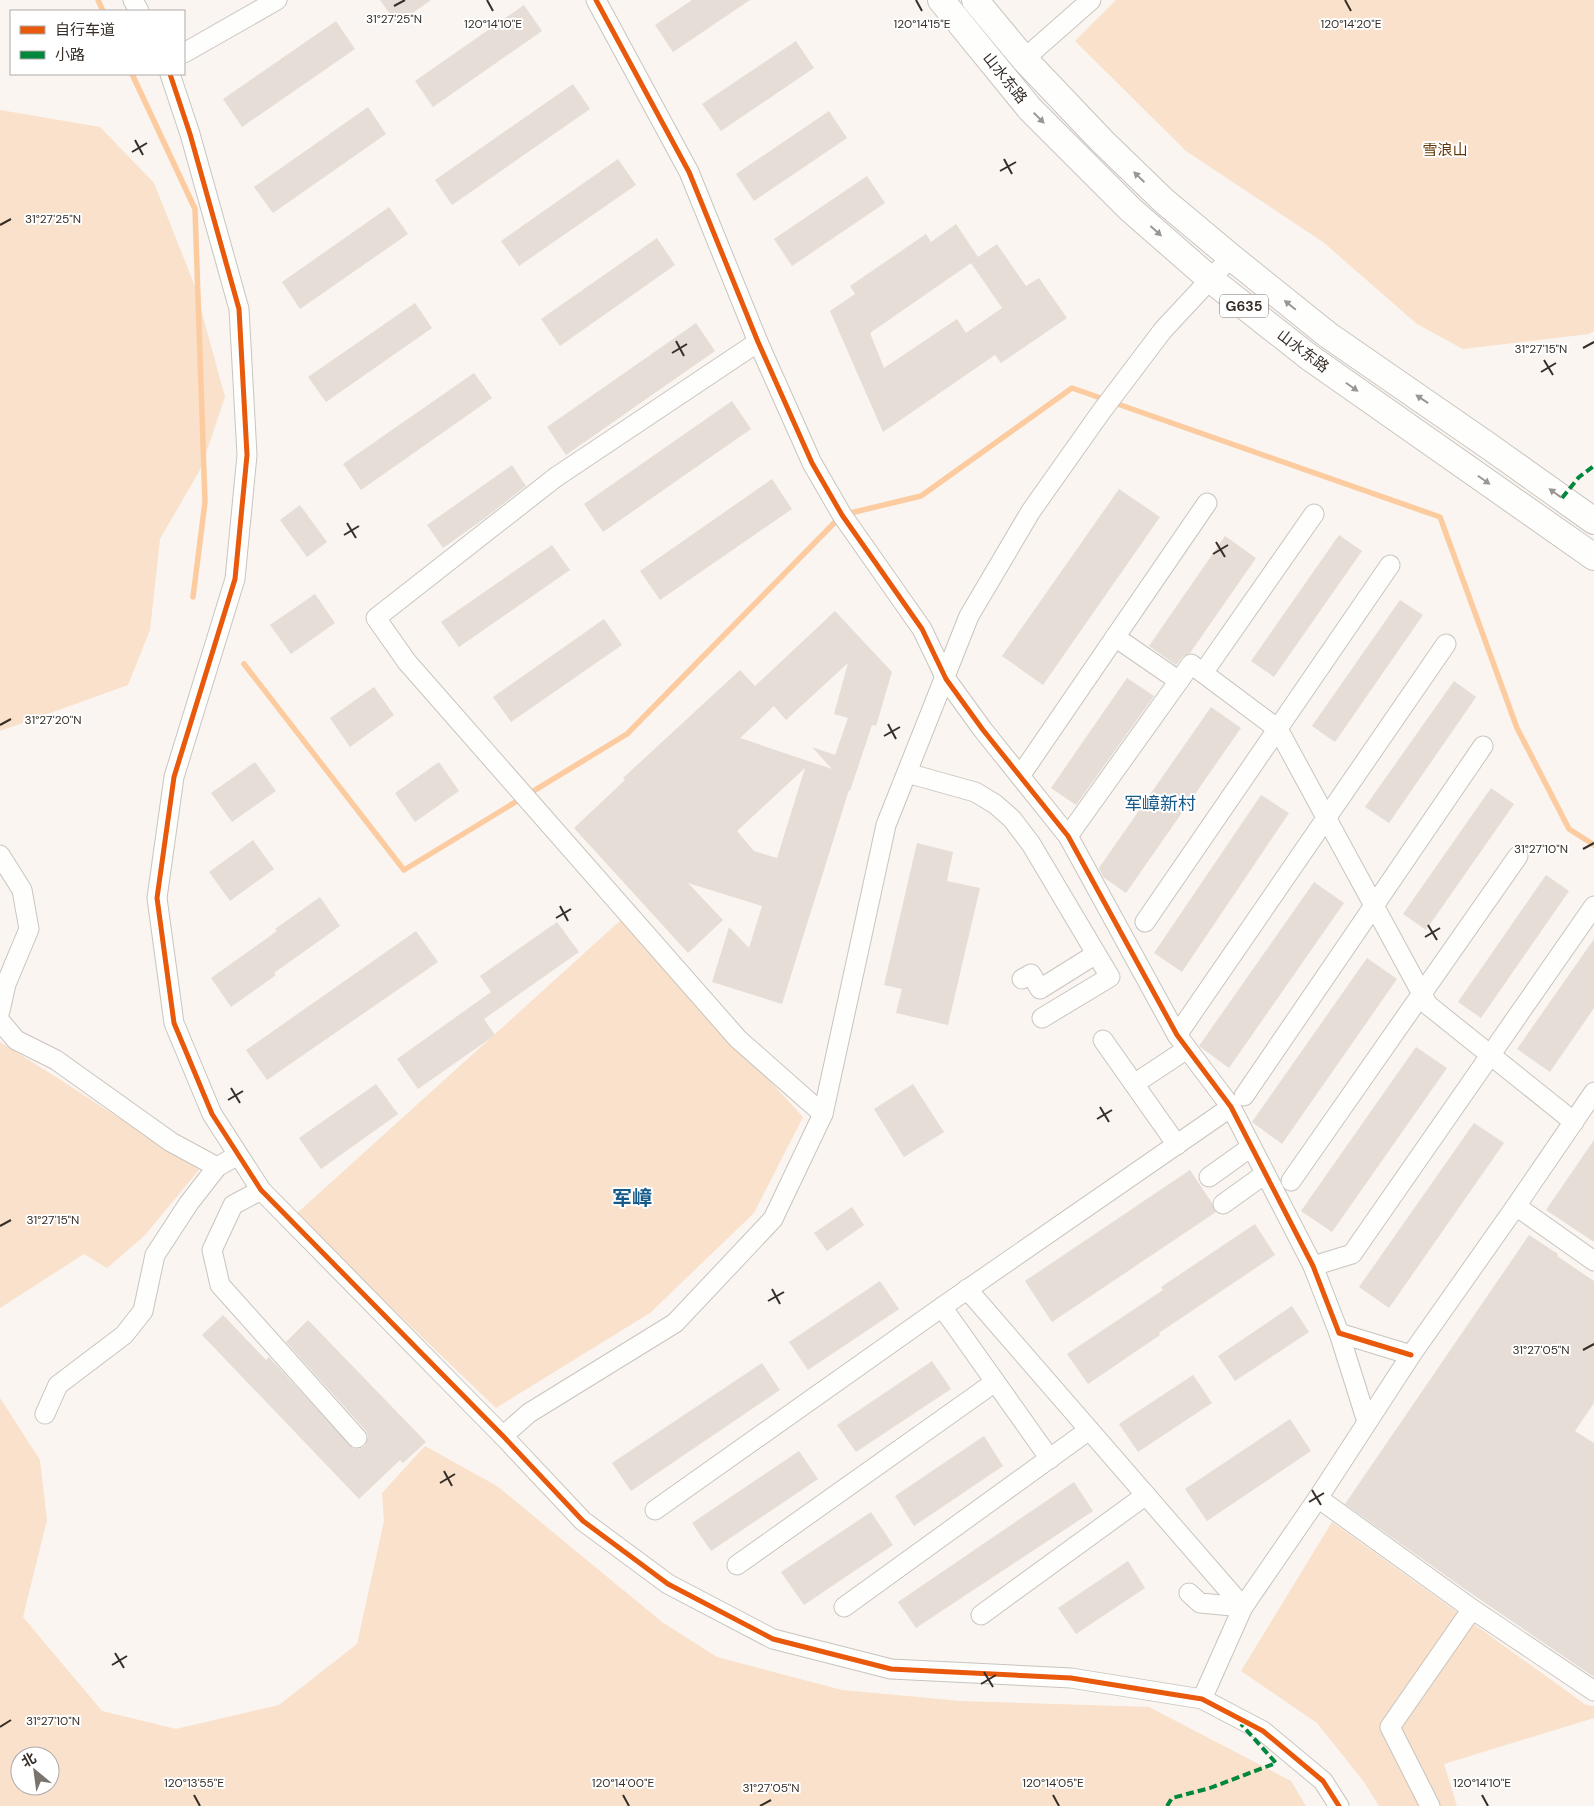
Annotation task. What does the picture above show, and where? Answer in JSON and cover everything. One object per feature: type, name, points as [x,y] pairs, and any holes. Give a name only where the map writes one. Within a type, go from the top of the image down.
[{"type":"highway","name":"山水东路","points":[[941,0],[1030,109],[1131,210],[1210,279],[1309,356],[1594,557]]},
{"type":"highway","name":"山水东路","points":[[975,0],[1024,59],[1102,141],[1164,200],[1231,258],[1328,335],[1490,447],[1594,522]]},
{"type":"street","points":[[185,52],[277,0]]},
{"type":"street","points":[[596,0],[689,172],[758,342],[812,464],[842,515],[922,629],[946,679],[983,730],[1068,836],[1182,1042],[1237,1102],[1252,1147],[1313,1266],[1339,1333],[1367,1422]]},
{"type":"street","points":[[1024,59],[1091,0]]},
{"type":"street","points":[[170,75],[190,134],[239,309],[247,455],[235,579],[174,777],[158,898],[174,1023],[212,1114],[261,1190],[503,1436],[583,1521],[668,1584],[774,1639],[891,1669],[1071,1678],[1202,1699],[1263,1730],[1323,1781],[1340,1806]]},
{"type":"street","points":[[503,1436],[529,1414],[675,1323],[773,1219],[823,1114],[886,825],[946,679],[969,616],[1031,511],[1101,412],[1163,330],[1231,258]]},
{"type":"street","points":[[758,342],[556,477],[376,618],[407,662],[738,1039],[823,1114]]},
{"type":"street","points":[[1020,776],[1207,503]]},
{"type":"street","points":[[1204,673],[1314,514]]},
{"type":"street","points":[[1145,922],[1390,565]]},
{"type":"street","points":[[1115,637],[1179,680]]},
{"type":"street","points":[[1134,1084],[1182,1042],[1326,818],[1446,644]]},
{"type":"street","points":[[1068,836],[1191,664],[1278,729],[1428,1005],[1574,1122]]},
{"type":"street","points":[[655,1510],[967,1289],[1237,1102],[1483,746]]},
{"type":"street","points":[[907,772],[976,792],[995,804],[1012,819],[1030,844],[1110,977],[1042,1018]]},
{"type":"street","points":[[0,855],[22,890],[29,929],[6,984],[0,1011]]},
{"type":"street","points":[[1291,1181],[1518,856]]},
{"type":"street","points":[[1313,1266],[1352,1254],[1594,906]]},
{"type":"street","points":[[1022,979],[1031,974],[1040,989],[1096,954]]},
{"type":"street","points":[[0,1021],[16,1040],[56,1060],[171,1142],[217,1167]]},
{"type":"street","points":[[1103,1040],[1176,1145]]},
{"type":"street","points":[[1202,1699],[1243,1607],[1318,1498],[1411,1355],[1594,1092]]},
{"type":"street","points":[[1209,1177],[1252,1147]]},
{"type":"street","points":[[45,1414],[58,1384],[124,1335],[143,1311],[156,1255],[189,1203],[217,1167],[238,1155]]},
{"type":"street","points":[[1224,1204],[1265,1174]]},
{"type":"street","points":[[261,1190],[233,1206],[212,1250],[220,1285],[357,1438]]},
{"type":"street","points":[[1516,1206],[1594,1261]]},
{"type":"street","points":[[967,1289],[1243,1607]]},
{"type":"street","points":[[942,1307],[1050,1458]]},
{"type":"street","points":[[1339,1333],[1411,1355]]},
{"type":"street","points":[[737,1565],[995,1382]]},
{"type":"street","points":[[844,1607],[1089,1430]]},
{"type":"street","points":[[981,1615],[1146,1496]]},
{"type":"street","points":[[1318,1498],[1472,1609],[1594,1691]]},
{"type":"street","points":[[1189,1593],[1200,1603],[1243,1607]]},
{"type":"street","points":[[1430,1806],[1390,1727],[1472,1609]]},
{"type":"green space","name":"雪浪山","points":[[1116,0],[1594,0],[1594,331],[1589,334],[1463,349],[1417,324],[1323,242],[1186,151],[1075,41]]},
{"type":"green space","points":[[0,110],[100,127],[154,183],[194,284],[225,397],[201,468],[160,539],[150,630],[128,685],[0,731]]},
{"type":"green space","points":[[622,919],[803,1117],[754,1213],[650,1313],[496,1408],[295,1215]]},
{"type":"green space","points":[[0,1042],[199,1170],[144,1236],[107,1268],[84,1254],[0,1308]]},
{"type":"green space","points":[[0,1398],[40,1460],[47,1520],[23,1617],[102,1711],[176,1729],[279,1705],[357,1644],[384,1521],[382,1493],[425,1446],[497,1486],[662,1622],[717,1657],[842,1690],[961,1701],[1149,1707],[1291,1781],[1306,1806],[0,1806]]},
{"type":"green space","points":[[1332,1522],[1586,1705],[1594,1706],[1594,1718],[1444,1764],[1457,1806],[1379,1806],[1364,1782],[1317,1723],[1241,1671]]},
{"type":"building","points":[[380,0],[431,0],[397,24]]},
{"type":"building","points":[[692,0],[750,0],[673,52],[655,25]]},
{"type":"building","points":[[524,5],[542,31],[433,107],[415,81]]},
{"type":"building","points":[[336,21],[355,49],[242,127],[223,99]]},
{"type":"building","points":[[796,41],[814,68],[721,131],[702,104]]},
{"type":"building","points":[[573,84],[590,109],[452,205],[435,180]]},
{"type":"building","points":[[368,107],[386,134],[273,213],[254,187]]},
{"type":"building","points":[[829,111],[847,138],[754,201],[736,174]]},
{"type":"building","points":[[618,159],[636,185],[519,266],[501,241]]},
{"type":"building","points":[[867,176],[885,203],[792,266],[774,239]]},
{"type":"building","points":[[389,207],[408,234],[300,309],[282,282]]},
{"type":"building","points":[[956,224],[978,257],[997,244],[1026,286],[1039,278],[1067,318],[1001,363],[995,355],[883,432],[830,311],[855,294],[850,286],[926,234],[931,242]],"holes":[[[971,263],[1002,308],[966,333],[957,319],[884,368],[870,333]]]},
{"type":"building","points":[[657,238],[675,265],[560,346],[541,319]]},
{"type":"building","points":[[415,303],[432,328],[326,402],[308,377]]},
{"type":"building","points":[[696,323],[715,351],[566,455],[547,427]]},
{"type":"building","points":[[474,373],[492,398],[361,490],[343,464]]},
{"type":"building","points":[[732,401],[751,429],[603,532],[584,504]]},
{"type":"building","points":[[512,465],[526,486],[443,548],[427,525]]},
{"type":"building","points":[[772,479],[792,509],[660,600],[640,571]]},
{"type":"building","points":[[1119,489],[1160,517],[1043,685],[1002,656]]},
{"type":"building","points":[[300,505],[327,542],[307,557],[280,520]]},
{"type":"building","points":[[1339,535],[1362,551],[1274,677],[1251,661]]},
{"type":"building","points":[[1225,536],[1256,558],[1190,653],[1182,657],[1176,665],[1149,646]]},
{"type":"building","points":[[552,545],[570,570],[459,647],[441,622]]},
{"type":"building","points":[[315,594],[335,623],[291,654],[270,625]]},
{"type":"building","points":[[1400,600],[1423,615],[1335,742],[1312,726]]},
{"type":"building","points":[[835,611],[892,672],[876,726],[872,725],[849,790],[782,1004],[712,982],[729,927],[749,948],[762,906],[688,883],[723,920],[688,953],[574,828],[625,780],[623,778],[740,670],[755,686]],"holes":[[[848,663],[834,714],[848,718],[835,755],[812,747],[832,769],[740,738],[774,706],[786,720]],[[805,768],[777,858],[754,851],[737,831]]]},
{"type":"building","points":[[604,619],[622,645],[511,722],[493,697]]},
{"type":"building","points":[[1127,678],[1154,696],[1076,805],[1051,788]]},
{"type":"building","points":[[1454,681],[1476,697],[1389,823],[1365,807]]},
{"type":"building","points":[[374,687],[394,715],[350,747],[330,718]]},
{"type":"building","points":[[1211,707],[1241,728],[1126,893],[1103,877],[1099,868]]},
{"type":"building","points":[[255,762],[276,791],[232,822],[211,793]]},
{"type":"building","points":[[439,762],[459,791],[415,822],[395,793]]},
{"type":"building","points":[[1491,788],[1514,804],[1426,930],[1403,914]]},
{"type":"building","points":[[1261,795],[1289,813],[1182,972],[1154,953]]},
{"type":"building","points":[[253,840],[274,869],[230,901],[209,872]]},
{"type":"building","points":[[917,843],[953,852],[947,881],[980,888],[948,1025],[896,1013],[902,989],[884,985]]},
{"type":"building","points":[[1546,875],[1569,891],[1481,1018],[1458,1002]]},
{"type":"building","points":[[1314,882],[1344,903],[1229,1068],[1199,1046]]},
{"type":"building","points":[[320,897],[340,926],[274,973],[276,975],[231,1007],[211,978],[277,931],[275,929]]},
{"type":"building","points":[[557,922],[579,952],[484,1019],[495,1035],[418,1089],[397,1059],[491,992],[480,976]]},
{"type":"building","points":[[416,931],[438,962],[267,1080],[246,1050]]},
{"type":"building","points":[[1594,939],[1594,1008],[1550,1072],[1517,1049]]},
{"type":"building","points":[[1367,958],[1397,979],[1282,1144],[1252,1122]]},
{"type":"building","points":[[1416,1047],[1447,1068],[1332,1232],[1301,1211]]},
{"type":"building","points":[[376,1084],[398,1114],[321,1169],[299,1138]]},
{"type":"building","points":[[913,1084],[944,1132],[904,1157],[874,1109]]},
{"type":"building","points":[[1474,1123],[1504,1143],[1389,1308],[1359,1287]]},
{"type":"building","points":[[1594,1140],[1594,1242],[1546,1210]]},
{"type":"building","points":[[1190,1170],[1216,1212],[1052,1322],[1025,1281]]},
{"type":"building","points":[[852,1207],[864,1225],[827,1251],[814,1233]]},
{"type":"building","points":[[1255,1224],[1275,1255],[1159,1333],[1160,1335],[1088,1384],[1067,1354],[1163,1290],[1161,1287]]},
{"type":"building","points":[[1529,1235],[1594,1281],[1594,1403],[1575,1431],[1594,1443],[1594,1677],[1466,1590],[1345,1504]]},
{"type":"building","points":[[880,1281],[899,1309],[808,1370],[789,1342]]},
{"type":"building","points":[[1292,1306],[1309,1332],[1235,1381],[1218,1356]]},
{"type":"building","points":[[223,1315],[266,1360],[269,1357],[353,1448],[359,1449],[365,1446],[368,1436],[366,1431],[286,1342],[308,1320],[426,1442],[403,1463],[400,1460],[359,1499],[202,1335]]},
{"type":"building","points":[[932,1361],[951,1389],[856,1452],[837,1425]]},
{"type":"building","points":[[762,1363],[780,1390],[631,1491],[612,1463]]},
{"type":"building","points":[[1193,1375],[1212,1403],[1138,1452],[1119,1424]]},
{"type":"building","points":[[1290,1419],[1311,1451],[1207,1521],[1185,1489]]},
{"type":"building","points":[[984,1436],[1003,1466],[914,1526],[895,1496]]},
{"type":"building","points":[[799,1451],[818,1479],[711,1551],[692,1523]]},
{"type":"building","points":[[1074,1482],[1093,1511],[916,1628],[898,1602]]},
{"type":"building","points":[[871,1512],[893,1545],[804,1605],[781,1572]]},
{"type":"building","points":[[1128,1561],[1145,1588],[1076,1634],[1058,1608]]},
{"type":"waterway","points":[[98,0],[103,10]]},
{"type":"waterway","points":[[132,75],[195,209],[205,502],[193,597]]},
{"type":"waterway","points":[[244,664],[404,870],[627,734],[842,515],[921,496],[1072,388],[1440,517],[1517,728],[1569,829],[1594,845]]},
{"type":"marked path","points":[[1562,498],[1579,477],[1594,466]]},
{"type":"marked path","points":[[1167,1806],[1172,1798],[1210,1788],[1276,1763],[1241,1724]]},
{"type":"cycle path","points":[[596,0],[689,172],[758,342],[812,463],[842,515],[922,629],[946,679],[983,730],[1068,836],[1177,1035],[1231,1107],[1313,1266],[1339,1333],[1411,1355]]},
{"type":"cycle path","points":[[170,75],[190,134],[239,309],[247,455],[235,579],[174,777],[157,898],[174,1023],[212,1114],[261,1190],[503,1436],[583,1521],[668,1584],[773,1639],[891,1669],[1071,1678],[1202,1699],[1263,1731],[1323,1781],[1339,1806]]},
{"type":"district","name":"军嶂新村","points":[[1160,804]]},
{"type":"district","name":"军嶂","points":[[632,1198]]}]
